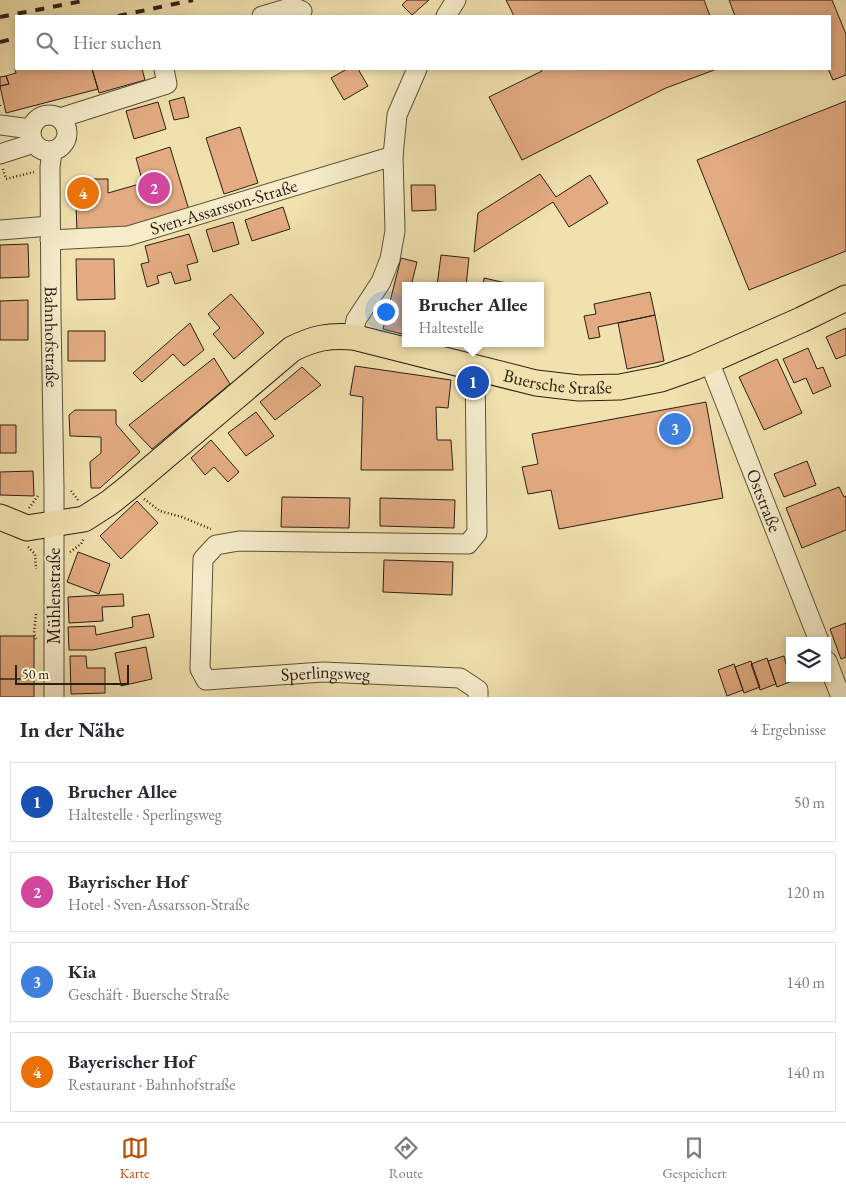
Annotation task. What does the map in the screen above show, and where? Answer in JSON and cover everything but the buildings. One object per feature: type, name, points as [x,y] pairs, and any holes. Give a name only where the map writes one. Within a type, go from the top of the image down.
[{"type":"main road","name":"Buersche Straße","points":[[0,517],[28,528],[84,519],[128,488],[292,349],[311,340],[334,335],[353,337],[536,383],[580,388],[602,388],[661,380],[709,361],[846,298]]},
{"type":"street","points":[[447,15],[456,0]]},
{"type":"street","points":[[265,15],[293,7],[302,11]]},
{"type":"street","points":[[60,118],[167,84],[164,70]]},
{"type":"street","points":[[353,337],[356,320],[381,282],[390,259],[395,232],[393,156],[398,114],[417,70]]},
{"type":"street","points":[[0,125],[32,136],[51,159],[65,141],[67,127],[60,118],[49,114],[43,115],[36,120],[32,136],[1,159]]},
{"type":"street","name":"Sven-Assarsson-Straße","points":[[0,230],[128,236],[393,156]]},
{"type":"street","name":"Bahnhofstraße","points":[[51,159],[50,233],[54,525]]},
{"type":"street","name":"Oststraße","points":[[709,361],[817,637]]},
{"type":"street","name":"Sperlingsweg","points":[[475,367],[477,533],[468,544],[239,541],[216,545],[203,559],[200,669],[206,680],[323,672],[460,678],[478,690],[478,697]]},
{"type":"street","name":"Mühlenstraße","points":[[54,525],[54,697]]},
{"type":"street","points":[[831,671],[841,697]]},
{"type":"path","points":[[1,159],[6,179],[51,159]]},
{"type":"path","points":[[128,488],[160,511],[182,517],[239,541]]},
{"type":"railway","points":[[0,17],[88,0]]},
{"type":"railway","points":[[123,15],[193,0]]},
{"type":"railway","points":[[0,42],[15,38]]},
{"type":"place","name":"Bayrischer Hof","points":[[154,188]]},
{"type":"place","name":"Bayerischer Hof","points":[[83,193]]},
{"type":"place","name":"Brucher Allee","points":[[473,382]]},
{"type":"place","name":"Kia","points":[[675,429]]}]
